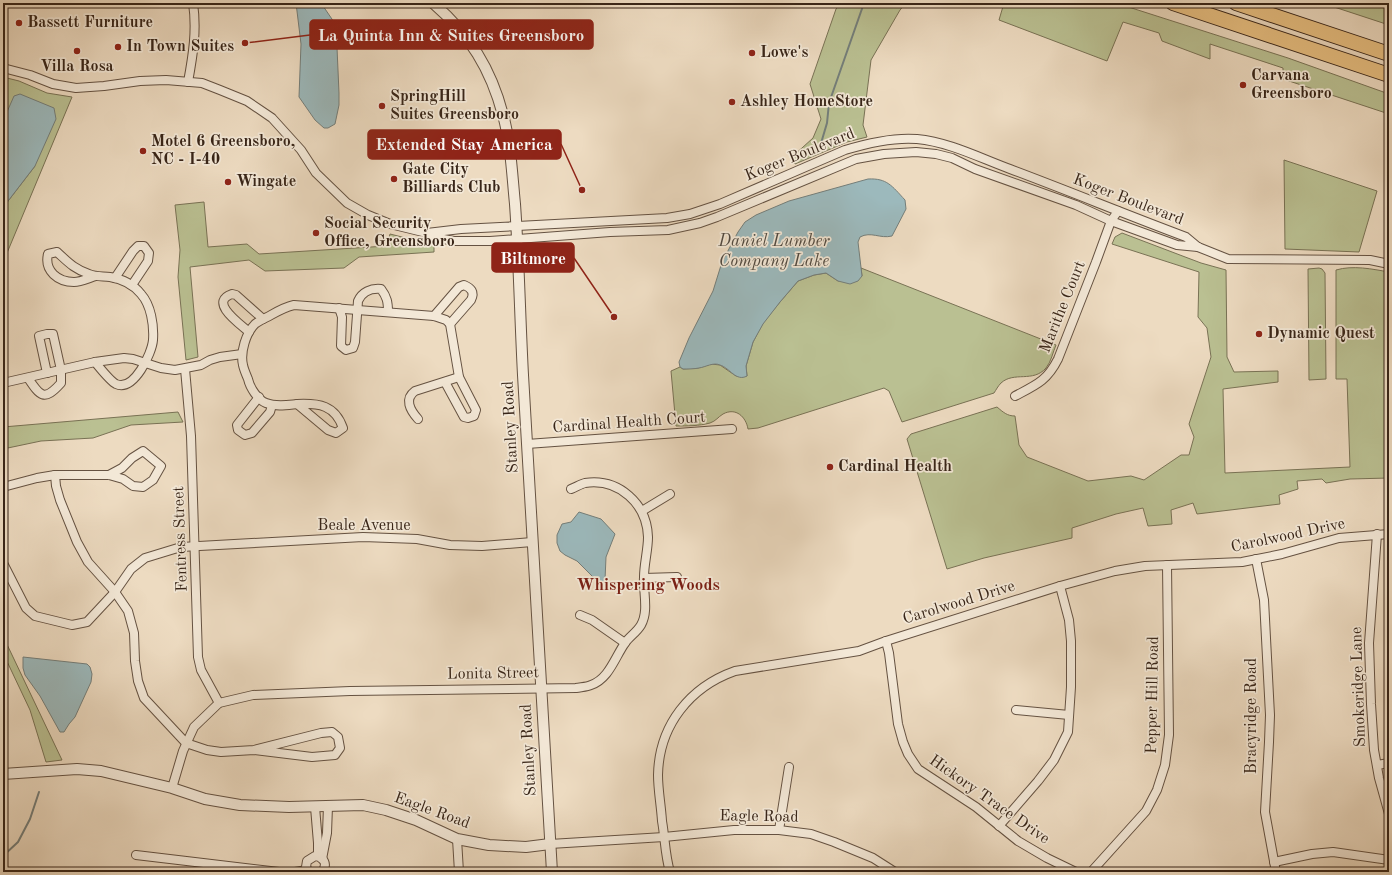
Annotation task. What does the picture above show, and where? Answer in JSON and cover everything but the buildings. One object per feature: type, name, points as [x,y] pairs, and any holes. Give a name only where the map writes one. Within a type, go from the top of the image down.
[{"type":"highway","points":[[1173,3],[1389,75]]},
{"type":"highway","points":[[1236,3],[1389,54]]},
{"type":"street","points":[[188,82],[195,44],[195,15],[193,3]]},
{"type":"street","name":"Stanley Road","points":[[433,3],[453,20],[484,63],[503,115],[510,147],[518,239],[532,542],[552,872]]},
{"type":"street","name":"Koger Boulevard","points":[[3,68],[53,84],[76,88],[140,81],[166,80],[202,83],[234,95],[247,101],[272,118],[301,150],[316,173],[347,203],[368,215],[390,224],[427,233],[438,238],[454,241],[518,239],[683,228],[717,217],[856,159],[902,152],[936,154],[952,158],[976,169],[1076,205],[1111,221],[1177,246],[1198,246]]},
{"type":"street","name":"Koger Boulevard","points":[[427,233],[444,230],[667,218],[690,214],[720,204],[845,150],[863,144],[901,139],[917,139],[940,143],[1023,174],[1186,237],[1198,246],[1228,259],[1370,260],[1389,264]]},
{"type":"street","name":"Marithe Court","points":[[1015,396],[1042,381],[1052,371],[1111,221],[1118,211]]},
{"type":"street","points":[[115,278],[133,251],[138,246],[144,246],[149,253],[148,261],[132,285]]},
{"type":"street","points":[[95,362],[115,384],[123,385],[132,381],[145,364],[153,342],[149,306],[142,294],[132,285],[115,278],[96,276],[72,266],[57,252],[48,254],[46,262],[49,270],[64,280],[75,282],[96,276]]},
{"type":"street","points":[[434,316],[459,287],[464,285],[472,290],[473,295],[471,300],[450,324]]},
{"type":"street","points":[[339,308],[342,317],[341,346],[346,350],[353,348],[355,342],[358,301],[360,296],[374,289],[381,289],[388,303],[388,312]]},
{"type":"street","points":[[249,332],[226,311],[223,306],[224,299],[232,294],[236,295],[263,319]]},
{"type":"street","points":[[297,404],[328,430],[336,433],[343,428],[340,419],[324,406],[315,404],[265,403],[249,383],[242,364],[242,354],[249,332],[255,325],[263,319],[294,305],[434,316],[446,320],[450,324],[460,377],[476,410],[474,416],[468,418],[464,417],[445,382]]},
{"type":"street","points":[[28,378],[38,393],[44,395],[53,392],[61,383],[61,370],[53,334],[39,336],[47,373]]},
{"type":"street","points":[[3,383],[95,362],[124,358],[133,359],[161,368],[185,369],[201,366],[210,360],[220,357],[242,354]]},
{"type":"street","name":"Fentress Street","points":[[185,369],[191,436],[198,657],[201,670],[219,703]]},
{"type":"street","points":[[418,419],[410,409],[409,403],[409,398],[415,390],[460,377]]},
{"type":"street","points":[[259,397],[237,425],[238,430],[245,435],[252,433],[270,412],[272,404]]},
{"type":"street","name":"Cardinal Health Court","points":[[527,444],[732,429]]},
{"type":"street","points":[[3,487],[55,475],[109,475],[123,479],[133,486],[143,487],[153,480],[161,466],[142,451],[122,468],[109,475]]},
{"type":"street","points":[[55,475],[60,500],[77,542],[88,562],[115,592],[128,611],[134,633],[135,661],[138,681],[144,698],[186,743],[207,750],[221,752],[254,750],[312,757],[336,755],[340,748],[338,737],[332,732],[321,732],[254,750]]},
{"type":"street","name":"Lonita Street","points":[[219,703],[253,695],[350,691],[540,687],[576,688],[592,685],[604,678],[624,644],[641,625],[645,613],[644,578],[648,538],[642,511],[632,498],[623,490],[609,484],[598,482],[584,483],[571,488]]},
{"type":"street","points":[[642,511],[670,494]]},
{"type":"street","name":"Smokeridge Lane","points":[[1377,534],[1369,643],[1372,726],[1379,778],[1389,814]]},
{"type":"street","name":"Carolwood Drive","points":[[670,872],[666,854],[659,792],[658,773],[661,753],[670,726],[678,712],[691,697],[720,676],[736,671],[859,651],[886,641],[1060,586],[1115,571],[1146,566],[1242,562],[1282,554],[1339,538],[1389,534]]},
{"type":"street","name":"Beale Avenue","points":[[3,563],[26,608],[35,616],[72,625],[87,622],[115,592],[131,569],[144,558],[181,547],[195,545],[363,537],[417,539],[462,546],[532,542]]},
{"type":"street","name":"Bracyridge Road","points":[[1256,559],[1264,600],[1270,715],[1270,742],[1265,812],[1276,872]]},
{"type":"street","name":"Pepper Hill Road","points":[[1091,872],[1146,811],[1157,790],[1165,765],[1169,735],[1168,565]]},
{"type":"street","points":[[644,578],[677,577]]},
{"type":"street","points":[[999,826],[1054,760],[1068,732],[1071,687],[1071,641],[1069,620],[1060,586]]},
{"type":"street","points":[[580,615],[592,620],[624,644]]},
{"type":"street","name":"Hickory Trace Drive","points":[[886,641],[889,653],[898,724],[908,754],[918,768],[976,807],[1018,840],[1047,858],[1076,872]]},
{"type":"street","points":[[172,788],[183,751],[194,727],[219,703]]},
{"type":"street","points":[[1016,710],[1069,715]]},
{"type":"street","points":[[1377,765],[1389,763]]},
{"type":"street","points":[[780,830],[789,767]]},
{"type":"street","name":"Eagle Road","points":[[3,774],[77,768],[101,770],[172,788],[205,799],[240,805],[289,808],[363,805],[386,810],[416,820],[457,839],[489,845],[526,847],[550,844],[664,837],[734,830],[780,830],[811,834],[834,842],[873,858],[895,872]]},
{"type":"street","points":[[320,858],[327,833],[328,806]]},
{"type":"street","points":[[315,807],[320,858],[325,864],[322,872]]},
{"type":"street","points":[[457,839],[459,872]]},
{"type":"street","points":[[1274,862],[1312,854],[1333,852],[1389,860]]},
{"type":"street","points":[[136,855],[279,872],[290,872]]},
{"type":"street","points":[[295,872],[308,871],[307,861],[312,857],[320,858]]},
{"type":"green space","points":[[841,3],[906,3],[900,10],[871,60],[863,125],[867,137],[847,142],[795,164],[792,157],[813,138],[821,119],[810,84],[836,9]]},
{"type":"green space","points":[[1004,3],[1116,3],[1288,58],[1389,94],[1389,114],[1283,79],[1283,68],[1210,44],[1210,59],[1162,41],[1159,33],[1123,22],[1107,61],[999,20]]},
{"type":"green space","points":[[1322,3],[1389,3],[1389,25]]},
{"type":"green space","points":[[3,77],[19,81],[47,93],[72,97],[7,253],[3,251],[3,206],[35,166],[6,114],[3,121]]},
{"type":"green space","points":[[1284,160],[1377,191],[1359,252],[1285,249]]},
{"type":"green space","points":[[204,202],[208,247],[247,244],[259,254],[387,246],[390,234],[434,245],[434,252],[359,257],[344,268],[265,271],[249,260],[190,267],[198,357],[186,360],[178,277],[180,250],[175,205]]},
{"type":"green space","points":[[1122,233],[1201,263],[1226,270],[1227,357],[1234,372],[1278,371],[1278,382],[1223,389],[1225,473],[1350,467],[1347,379],[1336,379],[1336,270],[1356,268],[1389,272],[1389,478],[1350,479],[1326,483],[1322,479],[1297,481],[1298,489],[1279,495],[1280,504],[1197,514],[1193,503],[1171,510],[1172,524],[1148,526],[1143,508],[1116,514],[1072,528],[1072,538],[984,558],[947,569],[907,439],[911,434],[997,407],[1007,414],[1015,416],[1019,445],[1027,457],[1088,481],[1131,476],[1144,480],[1181,455],[1189,455],[1194,437],[1189,424],[1211,357],[1207,328],[1198,317],[1199,272],[1112,244],[1115,237]]},
{"type":"green space","points":[[861,268],[1056,345],[1049,363],[1046,368],[1035,375],[1006,380],[1000,384],[994,393],[902,422],[889,391],[884,388],[758,428],[748,429],[743,417],[740,414],[732,412],[723,414],[710,423],[676,426],[671,371],[680,367],[683,369],[698,368],[711,364],[720,365],[736,376],[747,376],[746,366],[753,342],[763,323],[798,281],[814,275],[826,273],[838,281],[862,276]]},
{"type":"green space","points":[[1319,268],[1325,273],[1326,379],[1309,380],[1308,269]]},
{"type":"green space","points":[[178,412],[183,422],[131,425],[93,438],[41,441],[3,449],[3,427]]},
{"type":"green space","points":[[3,636],[62,760],[46,762],[30,710],[3,653]]},
{"type":"water","points":[[296,3],[321,3],[336,25],[339,105],[335,124],[328,128],[324,128],[315,120],[299,97],[301,44]]},
{"type":"water","points":[[20,94],[54,108],[56,119],[35,166],[3,206],[3,121],[14,96]]},
{"type":"water","name":"Daniel Lumber Company Lake","points":[[868,179],[880,180],[889,184],[905,200],[906,209],[892,236],[883,237],[864,235],[860,237],[858,242],[862,276],[858,281],[850,284],[838,281],[826,273],[814,275],[798,281],[763,324],[753,342],[746,366],[747,376],[736,376],[724,367],[717,364],[693,369],[683,369],[680,367],[679,362],[689,338],[713,291],[722,262],[745,222],[756,215],[789,201]]},
{"type":"water","points":[[579,512],[601,519],[615,534],[606,557],[605,580],[601,585],[577,561],[560,551],[557,543],[557,535],[562,524],[571,522]]},
{"type":"water","points":[[23,657],[87,664],[90,667],[92,674],[91,682],[75,717],[64,732],[60,732],[40,696],[25,675],[23,668]]},
{"type":"waterway","points":[[819,150],[827,123],[829,103],[864,3]]},
{"type":"waterway","points":[[3,856],[18,842],[30,819],[39,792]]},
{"type":"place","name":"Bassett Furniture","points":[[19,23]]},
{"type":"place","name":"La Quinta Inn & Suites Greensboro","points":[[245,43]]},
{"type":"place","name":"In Town Suites","points":[[118,47]]},
{"type":"place","name":"Villa Rosa","points":[[77,51]]},
{"type":"place","name":"Lowe's","points":[[752,53]]},
{"type":"place","name":"Carvana Greensboro","points":[[1243,85]]},
{"type":"place","name":"Ashley HomeStore","points":[[732,102]]},
{"type":"place","name":"SpringHill Suites Greensboro","points":[[382,106]]},
{"type":"place","name":"Motel 6 Greensboro, NC - I-40","points":[[143,151]]},
{"type":"place","name":"Gate City Billiards Club","points":[[394,179]]},
{"type":"place","name":"Wingate","points":[[228,182]]},
{"type":"place","name":"Extended Stay America","points":[[582,190]]},
{"type":"place","name":"Social Security Office, Greensboro","points":[[316,233]]},
{"type":"place","name":"Biltmore","points":[[614,317]]},
{"type":"place","name":"Dynamic Quest","points":[[1259,334]]},
{"type":"place","name":"Cardinal Health","points":[[830,467]]},
{"type":"district","name":"Whispering Woods","points":[[648,585]]}]
